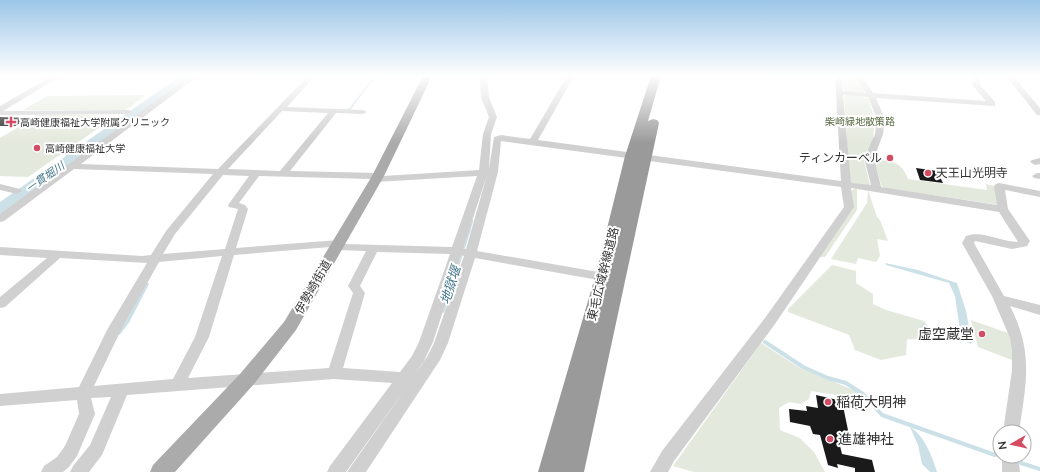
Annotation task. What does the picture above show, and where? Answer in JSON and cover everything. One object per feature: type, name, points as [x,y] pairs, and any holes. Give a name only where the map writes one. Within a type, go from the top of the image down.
[{"type":"highway","name":"東毛広域幹線道路","points":[[572,472],[617,279],[638,156],[651,98]]},
{"type":"highway","name":"東毛広域幹線道路","points":[[550,472],[638,156],[657,98]]},
{"type":"main road","name":"伊勢崎街道","points":[[161,472],[247,379],[290,326],[377,177],[417,98]]},
{"type":"street","points":[[0,109],[19,98]]},
{"type":"street","points":[[0,219],[165,98]]},
{"type":"street","points":[[50,472],[63,462],[71,451],[86,414],[83,394],[114,330],[170,233],[220,172],[291,98]]},
{"type":"street","points":[[356,472],[411,379],[418,359],[425,346],[456,251],[488,172],[486,134],[493,118],[485,98]]},
{"type":"street","points":[[533,142],[558,98]]},
{"type":"street","points":[[659,472],[668,456],[770,322],[849,206],[846,185],[840,98]]},
{"type":"street","points":[[873,98],[881,119],[876,142],[869,158],[877,189]]},
{"type":"street","points":[[902,98],[992,104],[987,98]]},
{"type":"street","points":[[1027,98],[1040,113]]},
{"type":"street","points":[[281,108],[363,112]]},
{"type":"street","points":[[283,174],[334,111]]},
{"type":"street","points":[[0,113],[129,112]]},
{"type":"street","points":[[336,472],[411,379],[433,360],[441,343],[470,254],[488,172],[497,139],[501,138],[533,142],[877,189],[1003,209]]},
{"type":"street","points":[[73,166],[377,177],[488,172]]},
{"type":"street","points":[[177,386],[202,337],[243,209],[242,207],[234,205],[234,203],[256,173]]},
{"type":"street","points":[[1013,424],[1020,366],[1019,348],[1012,327],[999,299],[968,243],[968,240],[973,237],[1011,245],[1019,246],[1023,244],[1024,241],[1003,209],[999,186],[1040,194]]},
{"type":"street","points":[[0,187],[17,191]]},
{"type":"street","points":[[0,251],[142,260],[229,252],[337,245],[456,251],[604,277]]},
{"type":"street","points":[[334,373],[359,293],[354,286],[373,248]]},
{"type":"street","points":[[0,304],[58,254]]},
{"type":"street","points":[[999,299],[1040,310]]},
{"type":"street","points":[[0,400],[84,392],[334,373],[411,379]]},
{"type":"street","points":[[79,472],[96,450],[122,389]]},
{"type":"green space","points":[[44,98],[142,98],[126,110],[23,110]]},
{"type":"green space","name":"柴崎緑地散策路","points":[[844,98],[868,98],[875,119],[873,140],[863,157],[870,185],[853,184],[850,182]]},
{"type":"green space","points":[[40,114],[116,116],[28,177],[0,176],[0,138]]},
{"type":"green space","points":[[874,159],[896,163],[908,179],[987,190],[986,184],[994,186],[1000,205],[884,188],[881,185]]},
{"type":"green space","points":[[857,189],[857,210],[825,257],[819,257],[852,208],[852,190]]},
{"type":"green space","points":[[868,190],[877,217],[880,220],[888,241],[877,239],[880,256],[876,262],[858,258],[856,264],[831,259],[867,203]]},
{"type":"green space","points":[[832,265],[856,271],[856,283],[873,294],[873,304],[886,310],[924,321],[931,330],[920,338],[907,339],[906,355],[881,360],[855,350],[849,335],[788,312],[788,309]]},
{"type":"green space","points":[[971,320],[1011,334],[1017,362],[978,347]]},
{"type":"green space","points":[[761,343],[800,368],[856,391],[861,399],[811,391],[809,399],[801,404],[789,402],[779,408],[780,430],[800,438],[814,452],[825,472],[694,472],[673,466]]},
{"type":"shaded area","points":[[885,263],[918,270],[957,283],[966,311],[972,344],[921,327],[922,324],[961,337],[955,296],[949,283],[886,265]]},
{"type":"shaded area","points":[[910,427],[920,435],[924,441],[937,472],[930,472],[922,464],[918,445]]},
{"type":"building","name":"高崎健康福祉大学附属クリニック","points":[[0,117],[29,118],[15,126],[0,126]]},
{"type":"building","name":"天王山光明寺","points":[[916,168],[937,171],[943,183],[920,180]]},
{"type":"building","name":"進雄神社","points":[[816,395],[842,401],[849,435],[846,435],[847,437],[843,436],[844,440],[838,438],[842,454],[872,460],[875,472],[855,472],[855,468],[837,464],[838,468],[828,465],[820,435],[813,434],[810,426],[790,422],[789,409],[807,411],[806,406],[818,408]]},
{"type":"building","points":[[850,399],[862,402],[865,411],[851,408]]},
{"type":"waterway","name":"一貫堀川","points":[[0,209],[157,98]]},
{"type":"waterway","points":[[346,110],[350,109],[358,98]]},
{"type":"waterway","name":"地獄堰","points":[[469,231],[472,221]]},
{"type":"waterway","name":"地獄堰","points":[[443,311],[469,230]]},
{"type":"waterway","points":[[119,333],[128,321],[147,284]]},
{"type":"waterway","points":[[765,342],[803,367],[828,378],[846,383],[863,394],[882,415],[992,454]]},
{"type":"waterway","points":[[1024,464],[1040,469]]},
{"type":"place","name":"高崎健康福祉大学附属クリニック","points":[[11,122]]},
{"type":"place","name":"高崎健康福祉大学","points":[[37,148]]},
{"type":"place","name":"ティンカーベル","points":[[890,158]]},
{"type":"place","name":"天王山光明寺","points":[[928,173]]},
{"type":"place","name":"虚空蔵堂","points":[[982,334]]},
{"type":"place","name":"稲荷大明神","points":[[828,402]]},
{"type":"place","name":"進雄神社","points":[[830,439]]}]
